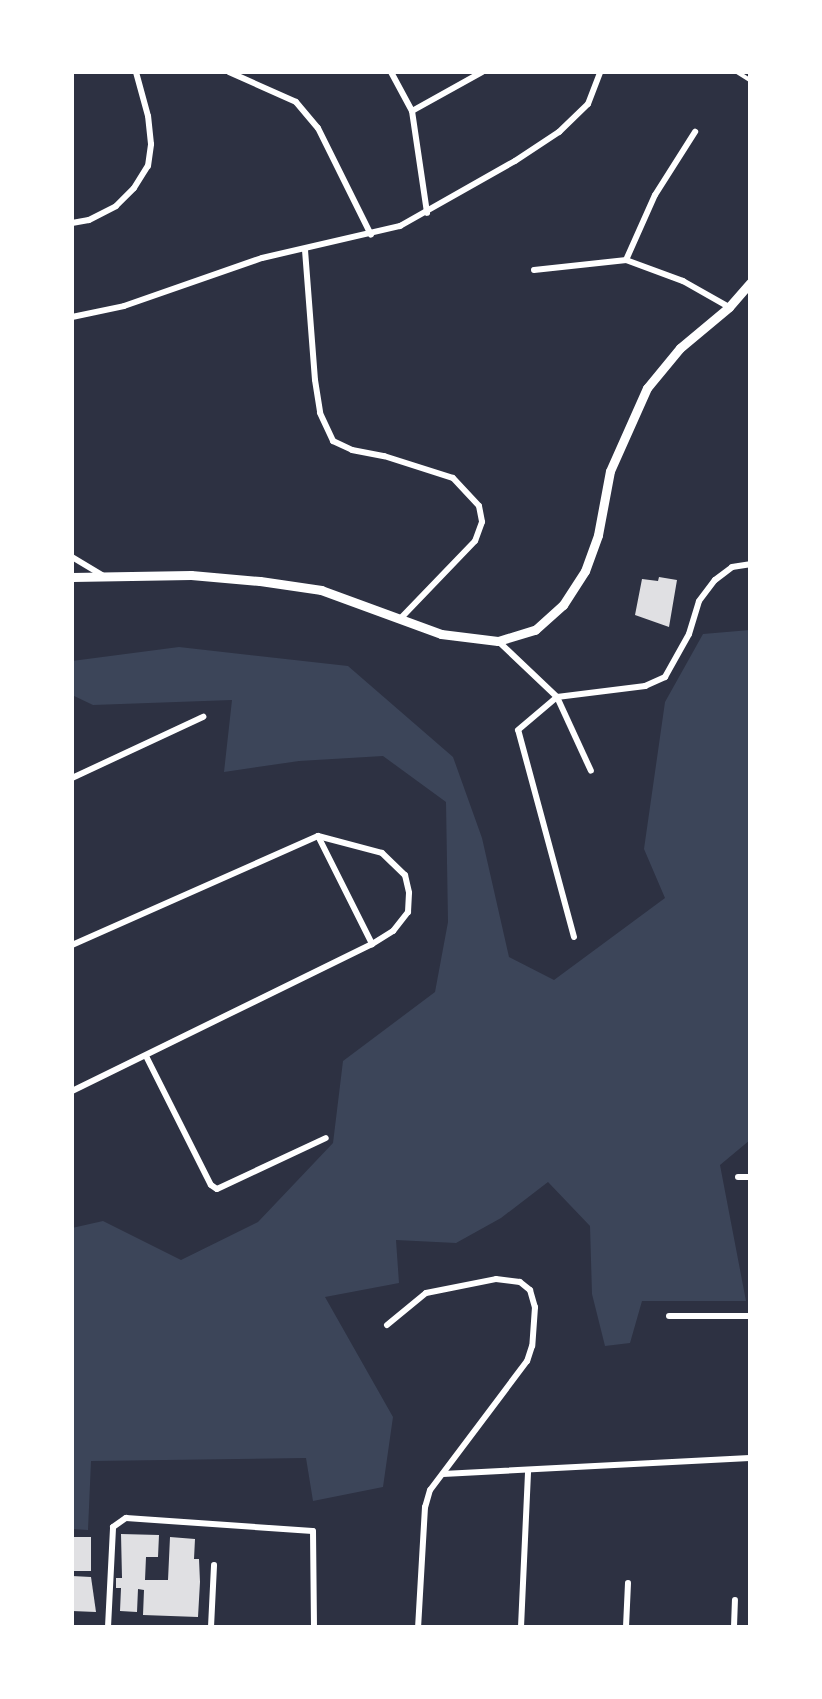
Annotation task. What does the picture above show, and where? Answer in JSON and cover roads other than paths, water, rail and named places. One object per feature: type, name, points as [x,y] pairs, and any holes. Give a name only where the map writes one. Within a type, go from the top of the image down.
[{"type":"street","points":[[72,223],[89,220],[116,206],[134,188],[148,166],[151,144],[148,116],[136,72]]},
{"type":"street","points":[[229,72],[296,102],[318,128],[371,235]]},
{"type":"street","points":[[391,72],[412,111],[427,213]]},
{"type":"street","points":[[412,111],[482,72]]},
{"type":"street","points":[[72,317],[124,306],[262,258],[371,235],[427,213],[559,132],[588,104],[600,72]]},
{"type":"street","points":[[626,260],[655,195],[695,132]]},
{"type":"street","points":[[305,250],[315,380],[320,413],[333,441],[352,450],[384,456],[453,478],[479,506],[482,522],[475,541],[400,619]]},
{"type":"street","points":[[534,270],[626,260],[683,281],[729,308]]},
{"type":"street","points":[[72,577],[191,574],[261,580],[321,590],[441,634],[498,641],[535,630],[573,593],[597,535],[610,471],[633,414],[647,388],[680,348],[729,308],[750,283]]},
{"type":"street","points":[[72,557],[102,575]]},
{"type":"street","points":[[574,937],[518,730],[557,697],[645,686],[665,677],[689,634],[699,602],[715,580],[732,567],[750,564]]},
{"type":"street","points":[[498,641],[557,697],[591,771]]},
{"type":"street","points":[[72,778],[203,717]]},
{"type":"street","points":[[318,836],[372,944]]},
{"type":"street","points":[[72,945],[318,836],[382,853],[405,875],[409,893],[408,912],[393,931],[372,944],[72,1091]]},
{"type":"street","points":[[146,1056],[211,1185],[217,1189],[326,1138]]},
{"type":"street","points":[[738,1178],[750,1177]]},
{"type":"street","points":[[387,1325],[426,1293],[496,1279],[520,1282],[530,1290],[535,1307],[532,1346],[527,1361],[430,1490],[425,1508],[418,1627]]},
{"type":"street","points":[[669,1316],[750,1316]]},
{"type":"street","points":[[444,1474],[750,1458]]},
{"type":"street","points":[[521,1627],[528,1470]]},
{"type":"street","points":[[108,1627],[112,1527],[126,1518],[313,1531],[314,1627]]},
{"type":"street","points":[[211,1627],[213,1565]]},
{"type":"street","points":[[626,1627],[628,1583]]},
{"type":"street","points":[[734,1627],[735,1600]]},
{"type":"lane","points":[[737,72],[750,80]]}]
